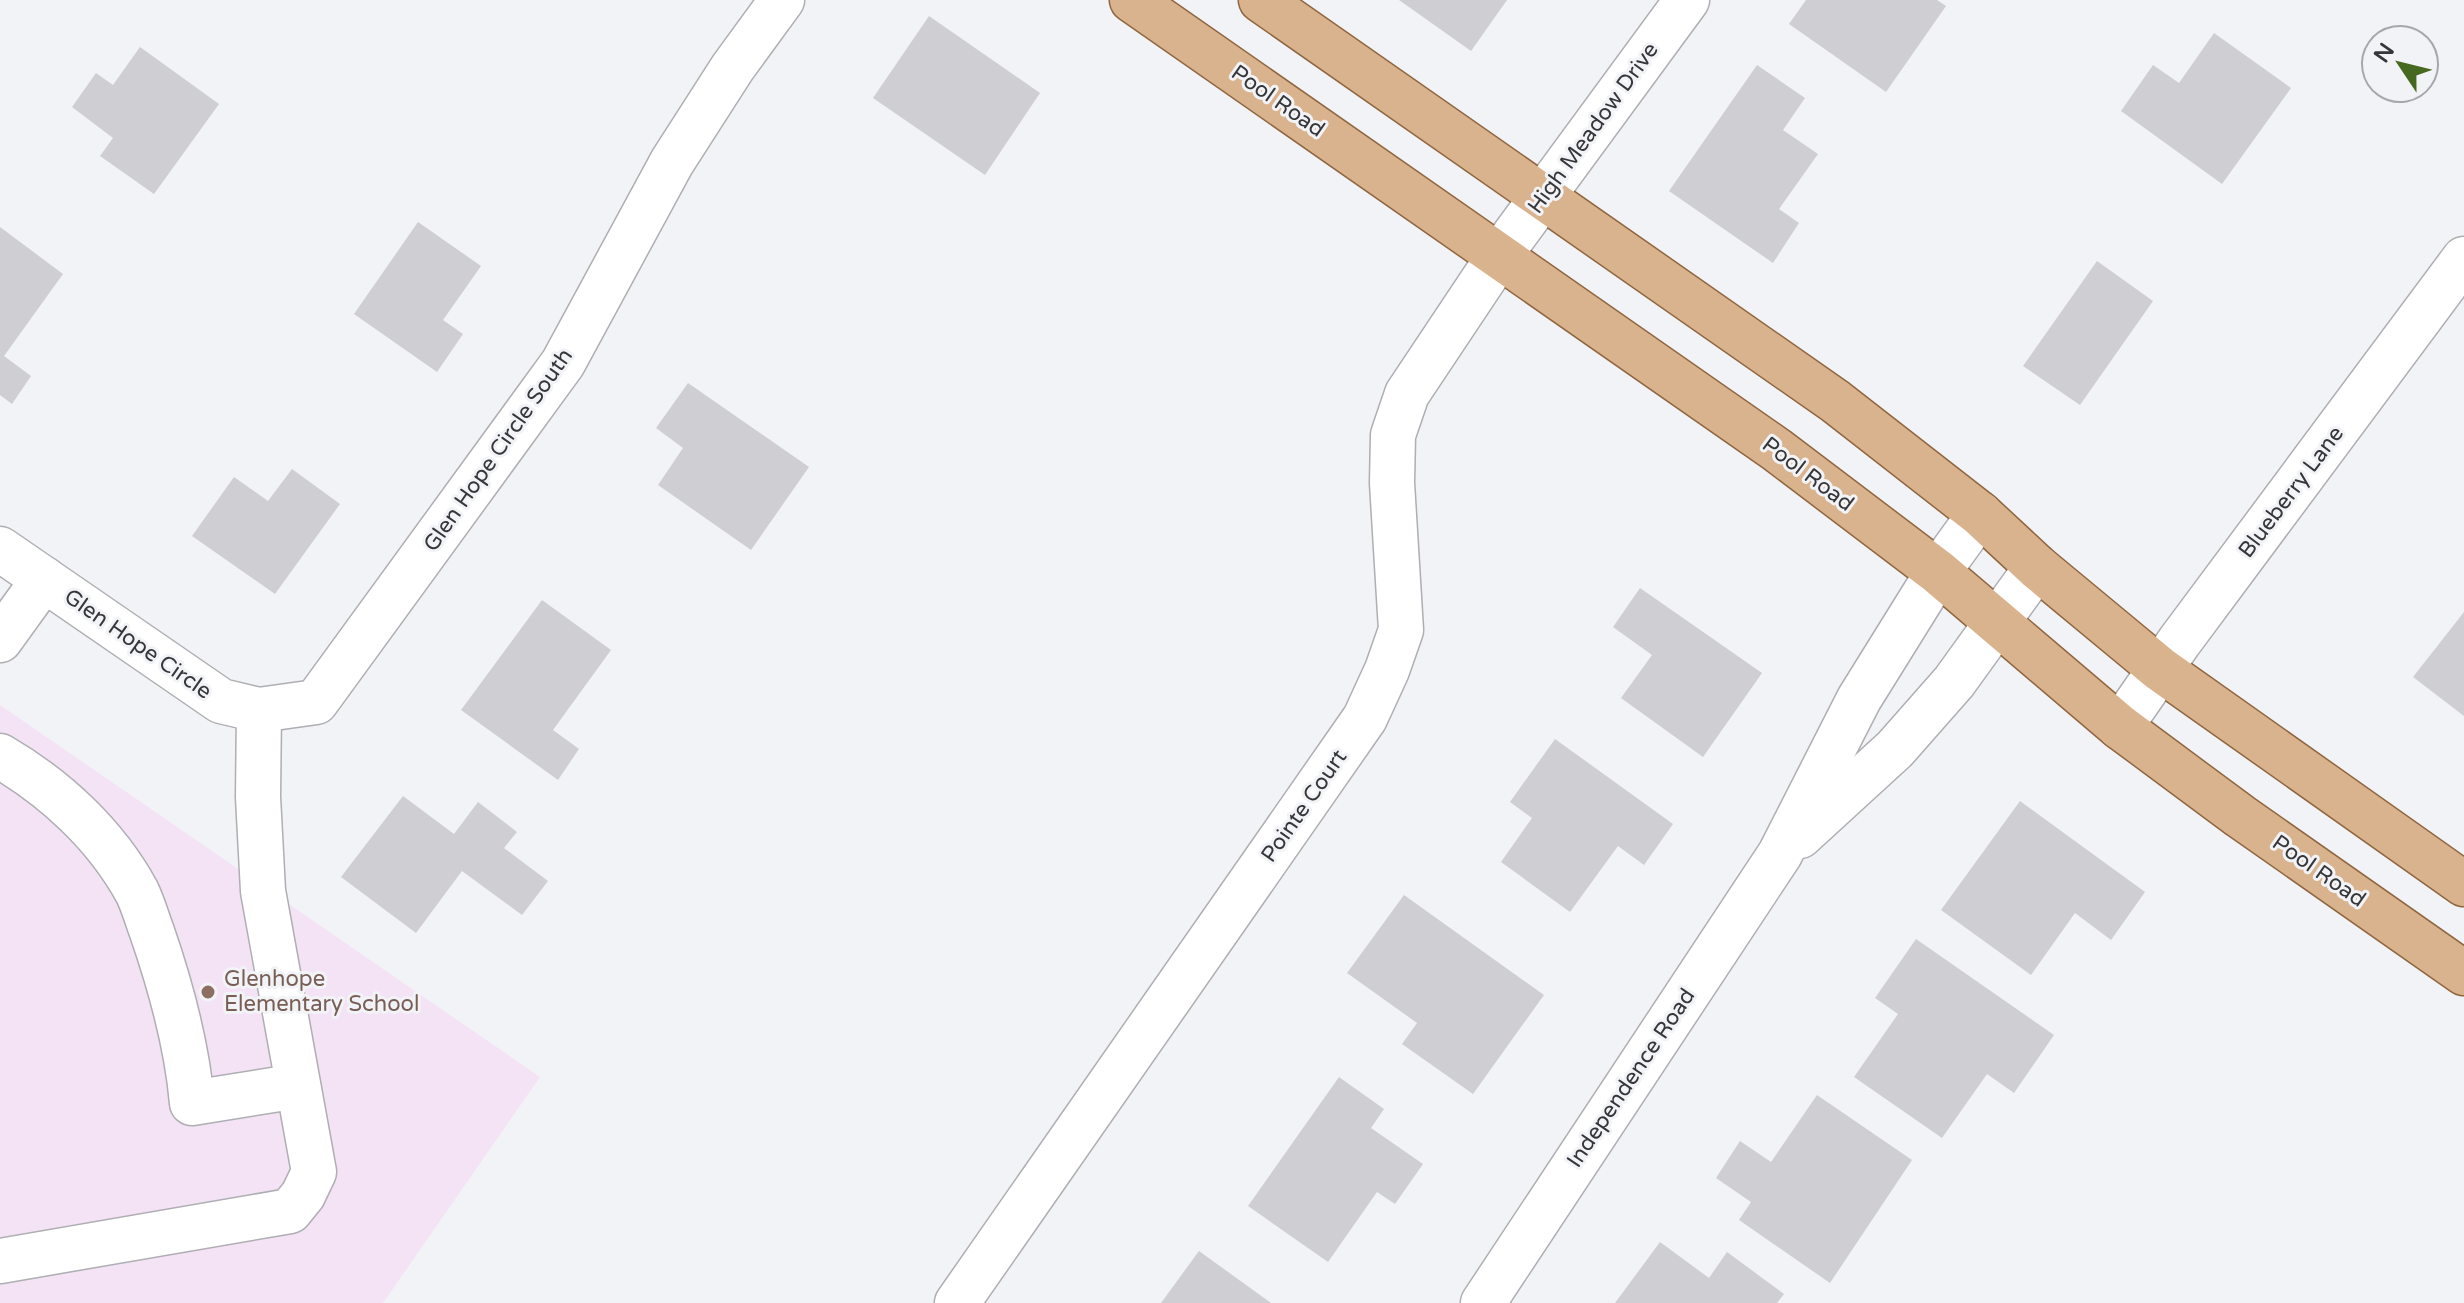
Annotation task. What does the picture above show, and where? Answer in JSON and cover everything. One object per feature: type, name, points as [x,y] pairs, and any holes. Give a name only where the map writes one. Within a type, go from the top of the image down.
[{"type":"main road","name":"Pool Road","points":[[1132,0],[1777,450],[1938,572],[2120,727],[2240,816],[2464,973]]},
{"type":"main road","points":[[1261,0],[1835,401],[1980,514],[2037,567],[2160,669],[2464,884]]},
{"type":"street","name":"Glen Hope Circle South","points":[[273,707],[316,702],[563,363],[672,162],[733,67],[782,0]]},
{"type":"street","name":"High Meadow Drive","points":[[1499,256],[1687,0]]},
{"type":"street","name":"Pointe Court","points":[[957,1303],[1365,718],[1401,630],[1392,483],[1393,435],[1407,394],[1499,256]]},
{"type":"street","name":"Blueberry Lane","points":[[2120,727],[2464,259]]},
{"type":"street","name":"Independence Road","points":[[1483,1303],[1780,854],[1859,699],[1938,572],[1980,514]]},
{"type":"street","name":"Glen Hope Circle","points":[[0,549],[221,701],[273,707]]},
{"type":"street","name":"Independence Road","points":[[1780,854],[1895,749],[1954,682],[2037,567]]},
{"type":"street","points":[[0,640],[44,579]]},
{"type":"street","points":[[0,1261],[290,1211],[303,1195],[314,1172],[263,891],[258,797],[273,707]]},
{"type":"street","points":[[0,756],[31,774],[93,829],[138,893],[169,979],[192,1103],[298,1086]]},
{"type":"shaded area","name":"Glenhope Elementary School","points":[[0,705],[540,1077],[383,1303],[0,1303]]},
{"type":"building","points":[[1399,0],[1507,0],[1471,51]]},
{"type":"building","points":[[1806,0],[1937,0],[1946,6],[1886,92],[1789,24]]},
{"type":"building","points":[[929,16],[1040,93],[985,175],[873,98]]},
{"type":"building","points":[[2214,33],[2291,88],[2222,184],[2121,111],[2153,65],[2179,83]]},
{"type":"building","points":[[140,47],[219,104],[154,194],[100,156],[113,138],[72,107],[96,73],[113,85]]},
{"type":"building","points":[[1757,65],[1805,98],[1783,130],[1818,154],[1779,209],[1799,223],[1773,263],[1669,191]]},
{"type":"building","points":[[418,222],[481,266],[443,320],[463,334],[437,372],[354,314]]},
{"type":"building","points":[[0,227],[63,274],[4,356],[31,376],[12,404],[0,395]]},
{"type":"building","points":[[2097,261],[2153,301],[2080,405],[2023,366]]},
{"type":"building","points":[[688,383],[809,467],[751,550],[658,485],[683,448],[656,428]]},
{"type":"building","points":[[292,469],[340,504],[275,594],[192,536],[234,477],[268,501]]},
{"type":"building","points":[[1640,588],[1762,673],[1703,757],[1621,698],[1652,655],[1613,627]]},
{"type":"building","points":[[542,600],[611,650],[553,730],[579,749],[558,780],[461,710]]},
{"type":"building","points":[[2464,612],[2464,716],[2413,677]]},
{"type":"building","points":[[1555,739],[1673,824],[1644,865],[1618,846],[1570,912],[1501,862],[1532,818],[1510,802]]},
{"type":"building","points":[[403,796],[454,834],[478,802],[517,832],[504,848],[548,881],[522,915],[462,871],[416,933],[341,877]]},
{"type":"building","points":[[2020,801],[2145,892],[2111,940],[2075,913],[2031,975],[1941,910]]},
{"type":"building","points":[[1404,895],[1544,995],[1473,1094],[1402,1044],[1417,1023],[1347,973]]},
{"type":"building","points":[[1916,939],[2054,1035],[2014,1093],[1987,1074],[1942,1138],[1854,1077],[1898,1014],[1875,998]]},
{"type":"building","points":[[1339,1077],[1384,1109],[1371,1128],[1423,1164],[1395,1204],[1377,1192],[1328,1262],[1248,1206]]},
{"type":"building","points":[[1817,1095],[1912,1160],[1830,1283],[1739,1220],[1751,1202],[1716,1178],[1740,1141],[1771,1162]]},
{"type":"building","points":[[1660,1242],[1709,1278],[1727,1252],[1784,1294],[1777,1303],[1615,1303]]},
{"type":"building","points":[[1199,1251],[1271,1303],[1161,1303]]},
{"type":"place","name":"Glenhope Elementary School","points":[[208,992]]}]
